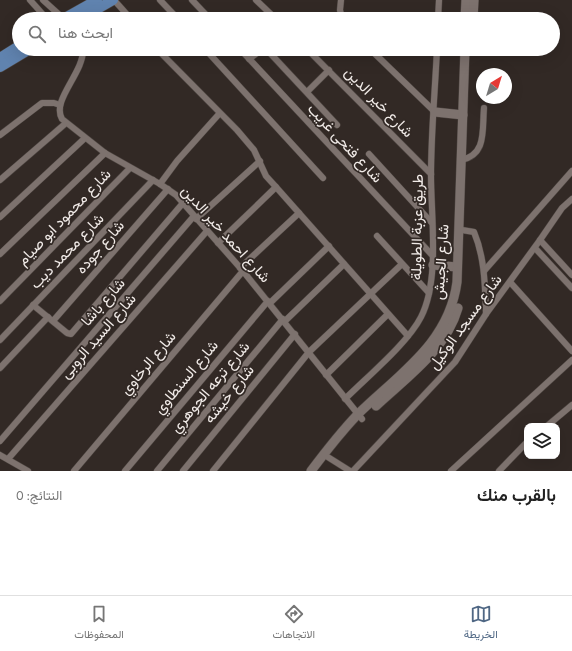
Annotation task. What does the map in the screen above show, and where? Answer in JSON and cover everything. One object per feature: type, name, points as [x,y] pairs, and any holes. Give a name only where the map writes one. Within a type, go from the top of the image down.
[{"type":"main road","points":[[76,12],[97,0]]},
{"type":"main road","points":[[92,12],[113,0]]},
{"type":"main road","points":[[466,0],[466,12]]},
{"type":"main road","points":[[473,12],[474,0]]},
{"type":"main road","points":[[0,58],[12,50]]},
{"type":"main road","points":[[0,67],[18,56]]},
{"type":"main road","name":"شارع الجيش","points":[[311,471],[360,417],[431,355],[444,338],[461,294],[464,160],[462,115],[465,56]]},
{"type":"main road","name":"شارع الجيش","points":[[451,318],[457,267],[471,56]]},
{"type":"main road","points":[[434,112],[462,115]]},
{"type":"main road","points":[[433,265],[457,267]]},
{"type":"main road","name":"شارع الجيش","points":[[319,471],[326,456]]},
{"type":"street","points":[[30,0],[41,12]]},
{"type":"street","points":[[43,0],[56,12]]},
{"type":"street","points":[[113,0],[124,12]]},
{"type":"street","points":[[160,0],[171,12]]},
{"type":"street","points":[[192,0],[203,12]]},
{"type":"street","points":[[256,0],[269,12]]},
{"type":"street","points":[[340,12],[342,0]]},
{"type":"street","points":[[438,0],[438,12]]},
{"type":"street","points":[[0,180],[66,123],[60,115],[60,105],[81,66],[82,56]]},
{"type":"street","points":[[164,56],[241,135],[254,150],[266,176],[408,336]]},
{"type":"street","points":[[211,56],[323,178]]},
{"type":"street","name":"شارع فتحى غريب","points":[[246,56],[432,255]]},
{"type":"street","points":[[249,59],[253,56]]},
{"type":"street","points":[[273,56],[337,126]]},
{"type":"street","name":"شارع خير الدين","points":[[314,56],[431,174]]},
{"type":"street","points":[[377,56],[434,112]]},
{"type":"street","name":"طريق عزبة الطويلة","points":[[345,399],[408,336],[422,316],[433,265],[431,174],[437,56]]},
{"type":"street","points":[[307,92],[329,70]]},
{"type":"street","points":[[0,135],[42,103],[54,103],[60,105]]},
{"type":"street","points":[[464,160],[480,149],[484,108]]},
{"type":"street","points":[[160,184],[177,160],[219,114]]},
{"type":"street","name":"شارع احمد خير الدين","points":[[66,123],[105,153],[168,189],[183,203],[242,269],[360,417]]},
{"type":"street","points":[[0,217],[85,138]]},
{"type":"street","points":[[0,254],[105,153]]},
{"type":"street","points":[[369,154],[432,223]]},
{"type":"street","name":"شارع باشا","points":[[0,441],[195,217],[260,161]]},
{"type":"street","name":"شارع محمود ابو صيام","points":[[0,301],[130,168]]},
{"type":"street","points":[[484,271],[572,171]]},
{"type":"street","name":"شارع محمد ديب","points":[[0,340],[153,180]]},
{"type":"street","points":[[218,243],[276,187]]},
{"type":"street","name":"شارع جوده","points":[[0,368],[50,319],[168,189]]},
{"type":"street","name":"شارع مسجد الوكيل","points":[[353,471],[445,374],[562,208],[572,199]]},
{"type":"street","points":[[33,305],[68,334],[72,332],[183,203]]},
{"type":"street","name":"شارع الرخاوي","points":[[74,471],[242,269],[299,213]]},
{"type":"street","points":[[462,230],[474,232],[484,271],[486,314]]},
{"type":"street","name":"شارع السيد الروبى","points":[[8,459],[207,231]]},
{"type":"street","points":[[377,236],[428,293]]},
{"type":"street","points":[[540,240],[572,275]]},
{"type":"street","name":"شارع السنطاوي","points":[[125,471],[269,302],[328,246]]},
{"type":"street","points":[[535,248],[572,288]]},
{"type":"street","name":"شارع ترعه الجوهري","points":[[157,471],[284,320],[344,264]]},
{"type":"street","points":[[213,471],[308,352],[402,264]]},
{"type":"street","points":[[510,282],[572,351]]},
{"type":"street","points":[[326,375],[388,314]]},
{"type":"street","name":"شارع خيشه","points":[[183,471],[295,334]]},
{"type":"street","points":[[451,471],[572,360]]},
{"type":"street","points":[[551,423],[572,405]]},
{"type":"street","points":[[499,471],[524,445]]},
{"type":"street","points":[[0,455],[28,471]]},
{"type":"street","points":[[326,456],[350,471]]}]
